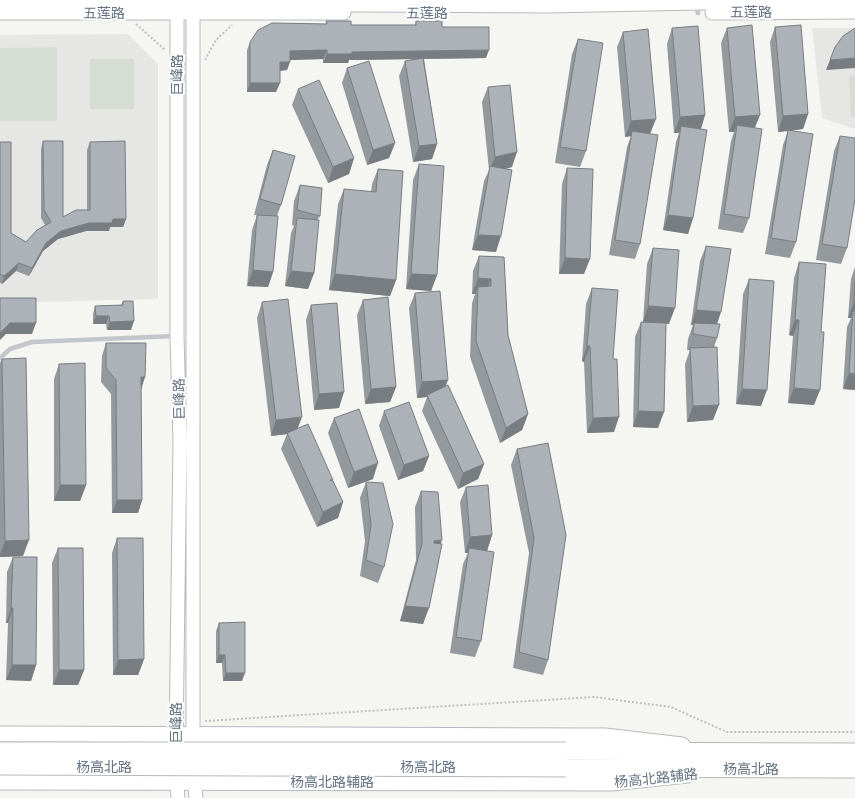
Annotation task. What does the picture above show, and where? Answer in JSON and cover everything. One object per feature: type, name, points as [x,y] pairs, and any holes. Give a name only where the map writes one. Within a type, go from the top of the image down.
[{"type":"highway","name":"杨高北路","points":[[0,751],[566,760],[735,769],[855,769]]},
{"type":"highway","name":"杨高北路","points":[[0,766],[566,760],[734,752],[855,752]]},
{"type":"main road","name":"五莲路","points":[[0,3],[177,5],[696,6],[855,0]]},
{"type":"main road","name":"五莲路","points":[[0,13],[177,5]]},
{"type":"main road","name":"巨峰路","points":[[177,5],[177,336],[180,441],[176,734],[176,782],[178,798]]},
{"type":"main road","name":"巨峰路","points":[[193,5],[193,728],[194,782],[196,798]]},
{"type":"main road","name":"五莲路","points":[[696,6],[855,12]]},
{"type":"main road","name":"杨高北路辅路","points":[[0,734],[176,734],[193,728],[605,736],[734,752]]},
{"type":"main road","name":"杨高北路辅路","points":[[0,782],[611,784],[735,769]]},
{"type":"lane","points":[[0,358],[10,349],[32,342],[177,336]]},
{"type":"path","points":[[135,23],[165,48],[166,52]]},
{"type":"path","points":[[193,728],[594,697],[671,707],[727,732],[855,732]]},
{"type":"shaded area","points":[[812,28],[855,28],[855,129],[822,118]]},
{"type":"shaded area","points":[[128,34],[158,64],[158,299],[0,303],[0,35]]},
{"type":"shaded area","points":[[57,47],[57,121],[0,121],[0,48]]},
{"type":"shaded area","points":[[90,59],[134,59],[134,109],[90,109]]},
{"type":"shaded area","points":[[855,75],[855,117],[851,117],[849,76]]},
{"type":"building","points":[[326,21],[351,21],[351,25],[416,25],[416,21],[442,21],[442,27],[489,27],[489,50],[352,52],[352,54],[327,54],[327,50],[290,51],[290,62],[280,62],[280,83],[250,83],[250,42],[258,30],[272,23],[327,24]]},
{"type":"building","points":[[752,25],[760,115],[735,117],[727,28]]},
{"type":"building","points":[[801,25],[808,114],[783,116],[775,27]]},
{"type":"building","points":[[698,26],[705,115],[680,117],[672,28]]},
{"type":"building","points":[[855,28],[855,58],[830,60],[835,47],[843,36]]},
{"type":"building","points":[[648,29],[656,119],[631,121],[623,32]]},
{"type":"building","points":[[578,39],[603,43],[586,151],[560,147]]},
{"type":"building","points":[[423,58],[437,144],[419,146],[405,61]]},
{"type":"building","points":[[369,61],[395,143],[373,150],[347,68]]},
{"type":"building","points":[[319,80],[354,158],[333,167],[298,89]]},
{"type":"building","points":[[510,85],[517,152],[495,157],[488,87]]},
{"type":"building","points":[[737,125],[762,129],[749,218],[724,214]]},
{"type":"building","points":[[681,126],[707,130],[693,218],[668,215]]},
{"type":"building","points":[[788,130],[813,134],[796,242],[771,238]]},
{"type":"building","points":[[632,131],[658,135],[640,244],[615,240]]},
{"type":"building","points":[[840,136],[855,138],[855,199],[847,248],[822,244]]},
{"type":"building","points":[[43,141],[63,141],[63,217],[76,210],[90,210],[90,142],[125,141],[126,219],[113,219],[112,223],[89,223],[61,231],[46,243],[32,268],[19,263],[4,276],[0,274],[0,142],[11,142],[11,233],[26,242],[37,230],[51,222],[44,210]]},
{"type":"building","points":[[273,150],[295,156],[281,205],[260,199]]},
{"type":"building","points":[[419,164],[444,166],[437,275],[411,274]]},
{"type":"building","points":[[490,166],[512,170],[501,236],[478,235]]},
{"type":"building","points":[[567,168],[593,169],[590,259],[565,258]]},
{"type":"building","points":[[378,169],[403,171],[396,280],[335,274],[344,189],[376,192]]},
{"type":"building","points":[[300,185],[322,188],[320,216],[297,210]]},
{"type":"building","points":[[257,215],[278,216],[273,272],[253,270]]},
{"type":"building","points":[[297,218],[319,220],[314,273],[291,271]]},
{"type":"building","points":[[706,246],[731,249],[721,312],[696,310]]},
{"type":"building","points":[[653,248],[679,250],[675,308],[648,306]]},
{"type":"building","points":[[479,256],[504,257],[508,335],[528,414],[506,428],[476,341],[478,287],[491,286],[491,279],[478,278]]},
{"type":"building","points":[[799,262],[826,264],[821,332],[824,332],[820,390],[794,388],[799,320],[795,320]]},
{"type":"building","points":[[749,279],[774,281],[767,390],[742,389]]},
{"type":"building","points":[[592,288],[618,290],[613,359],[617,359],[619,417],[593,418],[590,346],[587,346]]},
{"type":"building","points":[[440,291],[448,380],[422,382],[415,293]]},
{"type":"building","points":[[388,297],[396,387],[371,389],[363,300]]},
{"type":"building","points":[[0,298],[36,298],[36,323],[10,323],[0,333]]},
{"type":"building","points":[[288,299],[302,417],[276,420],[262,302]]},
{"type":"building","points":[[123,301],[133,301],[134,321],[110,322],[109,316],[96,316],[95,306],[123,305]]},
{"type":"building","points":[[337,303],[344,392],[319,394],[311,305]]},
{"type":"building","points":[[853,311],[855,311],[855,374],[849,373]]},
{"type":"building","points":[[641,322],[666,323],[664,412],[638,411]]},
{"type":"building","points":[[694,323],[720,324],[717,338],[693,334]]},
{"type":"building","points":[[106,343],[146,343],[145,377],[141,377],[142,500],[117,500],[116,380],[106,368]]},
{"type":"building","points":[[717,347],[719,405],[693,406],[690,348]]},
{"type":"building","points":[[26,358],[29,540],[5,541],[2,359]]},
{"type":"building","points":[[85,363],[86,485],[60,485],[59,364]]},
{"type":"building","points":[[448,385],[484,464],[463,473],[427,395]]},
{"type":"building","points":[[409,402],[429,456],[404,465],[384,411]]},
{"type":"building","points":[[359,409],[378,463],[354,472],[334,418]]},
{"type":"building","points":[[308,424],[333,480],[330,480],[333,481],[343,502],[323,512],[287,433]]},
{"type":"building","points":[[548,443],[566,535],[548,660],[519,652],[534,538],[517,449]]},
{"type":"building","points":[[366,482],[383,483],[393,524],[384,567],[366,560],[371,525]]},
{"type":"building","points":[[488,485],[492,535],[470,537],[466,487]]},
{"type":"building","points":[[421,491],[438,492],[442,540],[434,541],[434,543],[442,544],[429,608],[405,606],[422,544]]},
{"type":"building","points":[[117,538],[143,538],[144,659],[118,660]]},
{"type":"building","points":[[58,548],[83,548],[84,670],[59,670]]},
{"type":"building","points":[[469,548],[494,552],[481,641],[456,637]]},
{"type":"building","points":[[13,557],[37,557],[36,665],[12,665],[13,608],[11,608]]},
{"type":"building","points":[[245,622],[245,673],[226,673],[225,655],[219,655],[219,623]]}]
